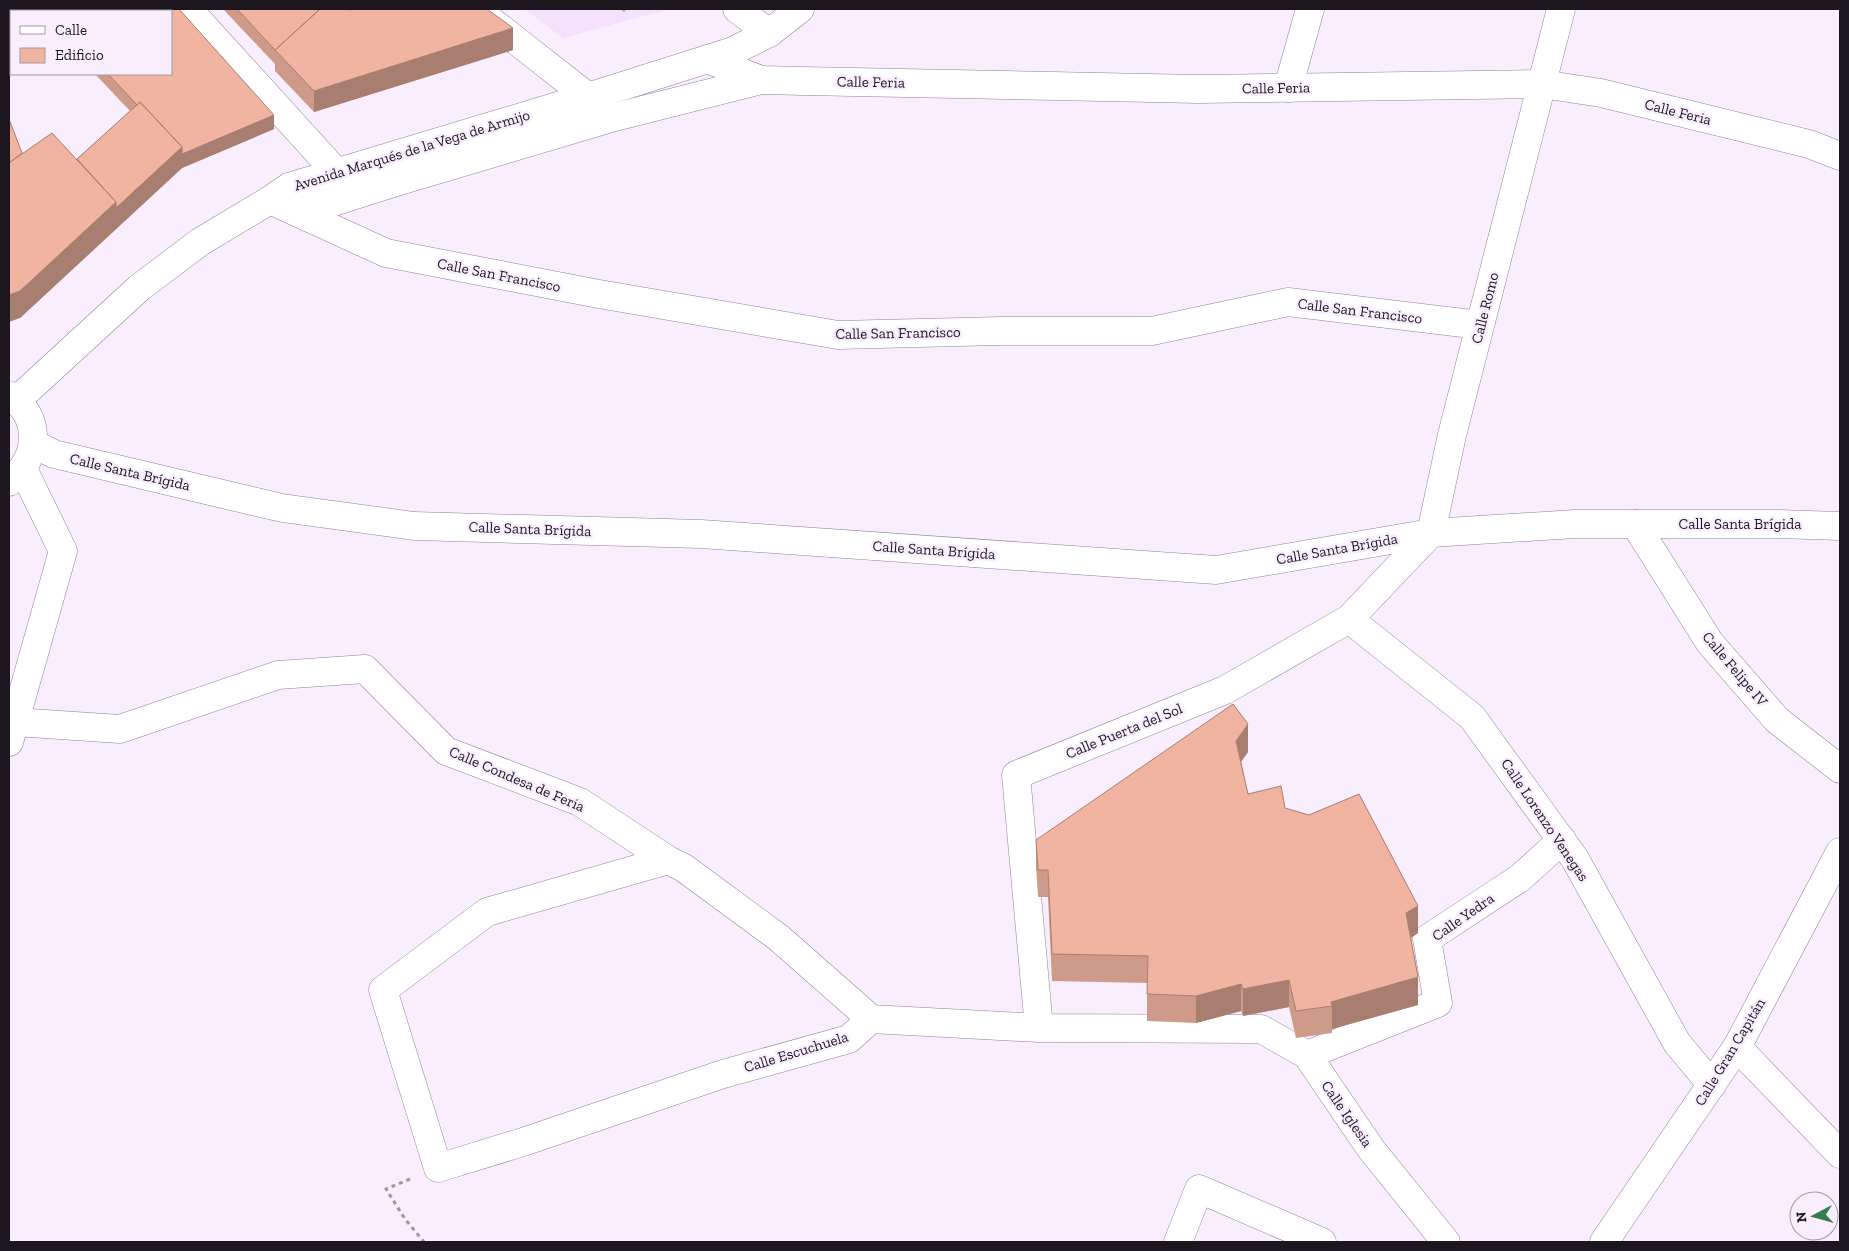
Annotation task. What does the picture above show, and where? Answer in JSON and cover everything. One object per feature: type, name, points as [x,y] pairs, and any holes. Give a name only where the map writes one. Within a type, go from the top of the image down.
[{"type":"street","points":[[188,9],[337,173]]},
{"type":"street","points":[[476,9],[588,97]]},
{"type":"street","points":[[737,9],[769,33]]},
{"type":"street","name":"Avenida Marqués de la Vega de Armijo","points":[[13,398],[138,288],[200,242],[289,187],[588,97],[733,51],[769,33],[800,9]]},
{"type":"street","points":[[1288,88],[1310,9]]},
{"type":"street","name":"Calle Romo","points":[[1431,533],[1452,435],[1561,9]]},
{"type":"street","name":"Calle Feria","points":[[707,59],[761,80],[1199,89],[1542,84],[1620,98],[1809,144],[1840,156]]},
{"type":"street","points":[[298,213],[602,121],[761,80]]},
{"type":"street","name":"Calle San Francisco","points":[[270,200],[386,253],[599,294],[838,335],[1000,331],[1152,331],[1288,302],[1480,325]]},
{"type":"street","points":[[12,732],[64,551],[16,476],[34,444],[27,414],[13,398]]},
{"type":"street","name":"Calle Santa Brígida","points":[[34,444],[54,454],[282,508],[414,526],[700,534],[1216,570],[1431,533],[1575,524],[1779,524],[1840,526]]},
{"type":"street","name":"Calle Felipe IV","points":[[1635,524],[1710,643],[1777,720],[1840,770]]},
{"type":"street","name":"Calle Puerta del Sol","points":[[1039,1028],[1016,775],[1225,690],[1349,619],[1431,533]]},
{"type":"street","name":"Calle Lorenzo Venegas","points":[[1349,619],[1472,717],[1575,859],[1676,1044],[1712,1085]]},
{"type":"street","name":"Calle Condesa de Feria","points":[[12,732],[120,729],[278,675],[366,669],[446,751],[580,802],[668,860],[684,868],[778,938],[871,1019]]},
{"type":"street","name":"Calle Yedra","points":[[1307,1055],[1438,1003],[1427,939],[1520,878],[1562,840]]},
{"type":"street","name":"Calle Gran Capitán","points":[[1604,1242],[1736,1047],[1840,852]]},
{"type":"street","points":[[438,1168],[383,990],[487,912],[668,860]]},
{"type":"street","points":[[871,1019],[1039,1028]]},
{"type":"street","name":"Calle Escuchuela","points":[[438,1168],[532,1139],[723,1074],[849,1039],[871,1019]]},
{"type":"street","name":"Calle Iglesia","points":[[1039,1028],[1261,1029],[1307,1055],[1371,1150],[1446,1242]]},
{"type":"street","points":[[1736,1047],[1840,1154]]},
{"type":"street","points":[[1178,1242],[1200,1189],[1322,1242]]},
{"type":"path","points":[[424,1242],[405,1219],[386,1189],[438,1168]]},
{"type":"shaded area","points":[[524,9],[670,9],[563,38]]},
{"type":"building","points":[[48,9],[179,9],[274,115],[182,154],[182,147],[140,102],[137,105],[109,75],[172,75],[172,10]]},
{"type":"building","points":[[237,9],[320,9],[275,50]]},
{"type":"building","points":[[320,9],[487,9],[513,28],[314,91],[275,50]]},
{"type":"building","points":[[140,102],[182,147],[116,208],[116,202],[77,159]]},
{"type":"building","points":[[9,119],[22,153],[9,163]]},
{"type":"building","points":[[52,133],[116,202],[20,291],[9,295],[9,163]]},
{"type":"building","points":[[1233,704],[1248,724],[1236,741],[1248,794],[1281,786],[1285,808],[1309,815],[1359,794],[1418,906],[1406,913],[1418,977],[1331,1002],[1332,1006],[1296,1011],[1289,980],[1243,989],[1241,984],[1196,996],[1147,994],[1148,956],[1052,954],[1048,870],[1038,870],[1036,840]]}]
